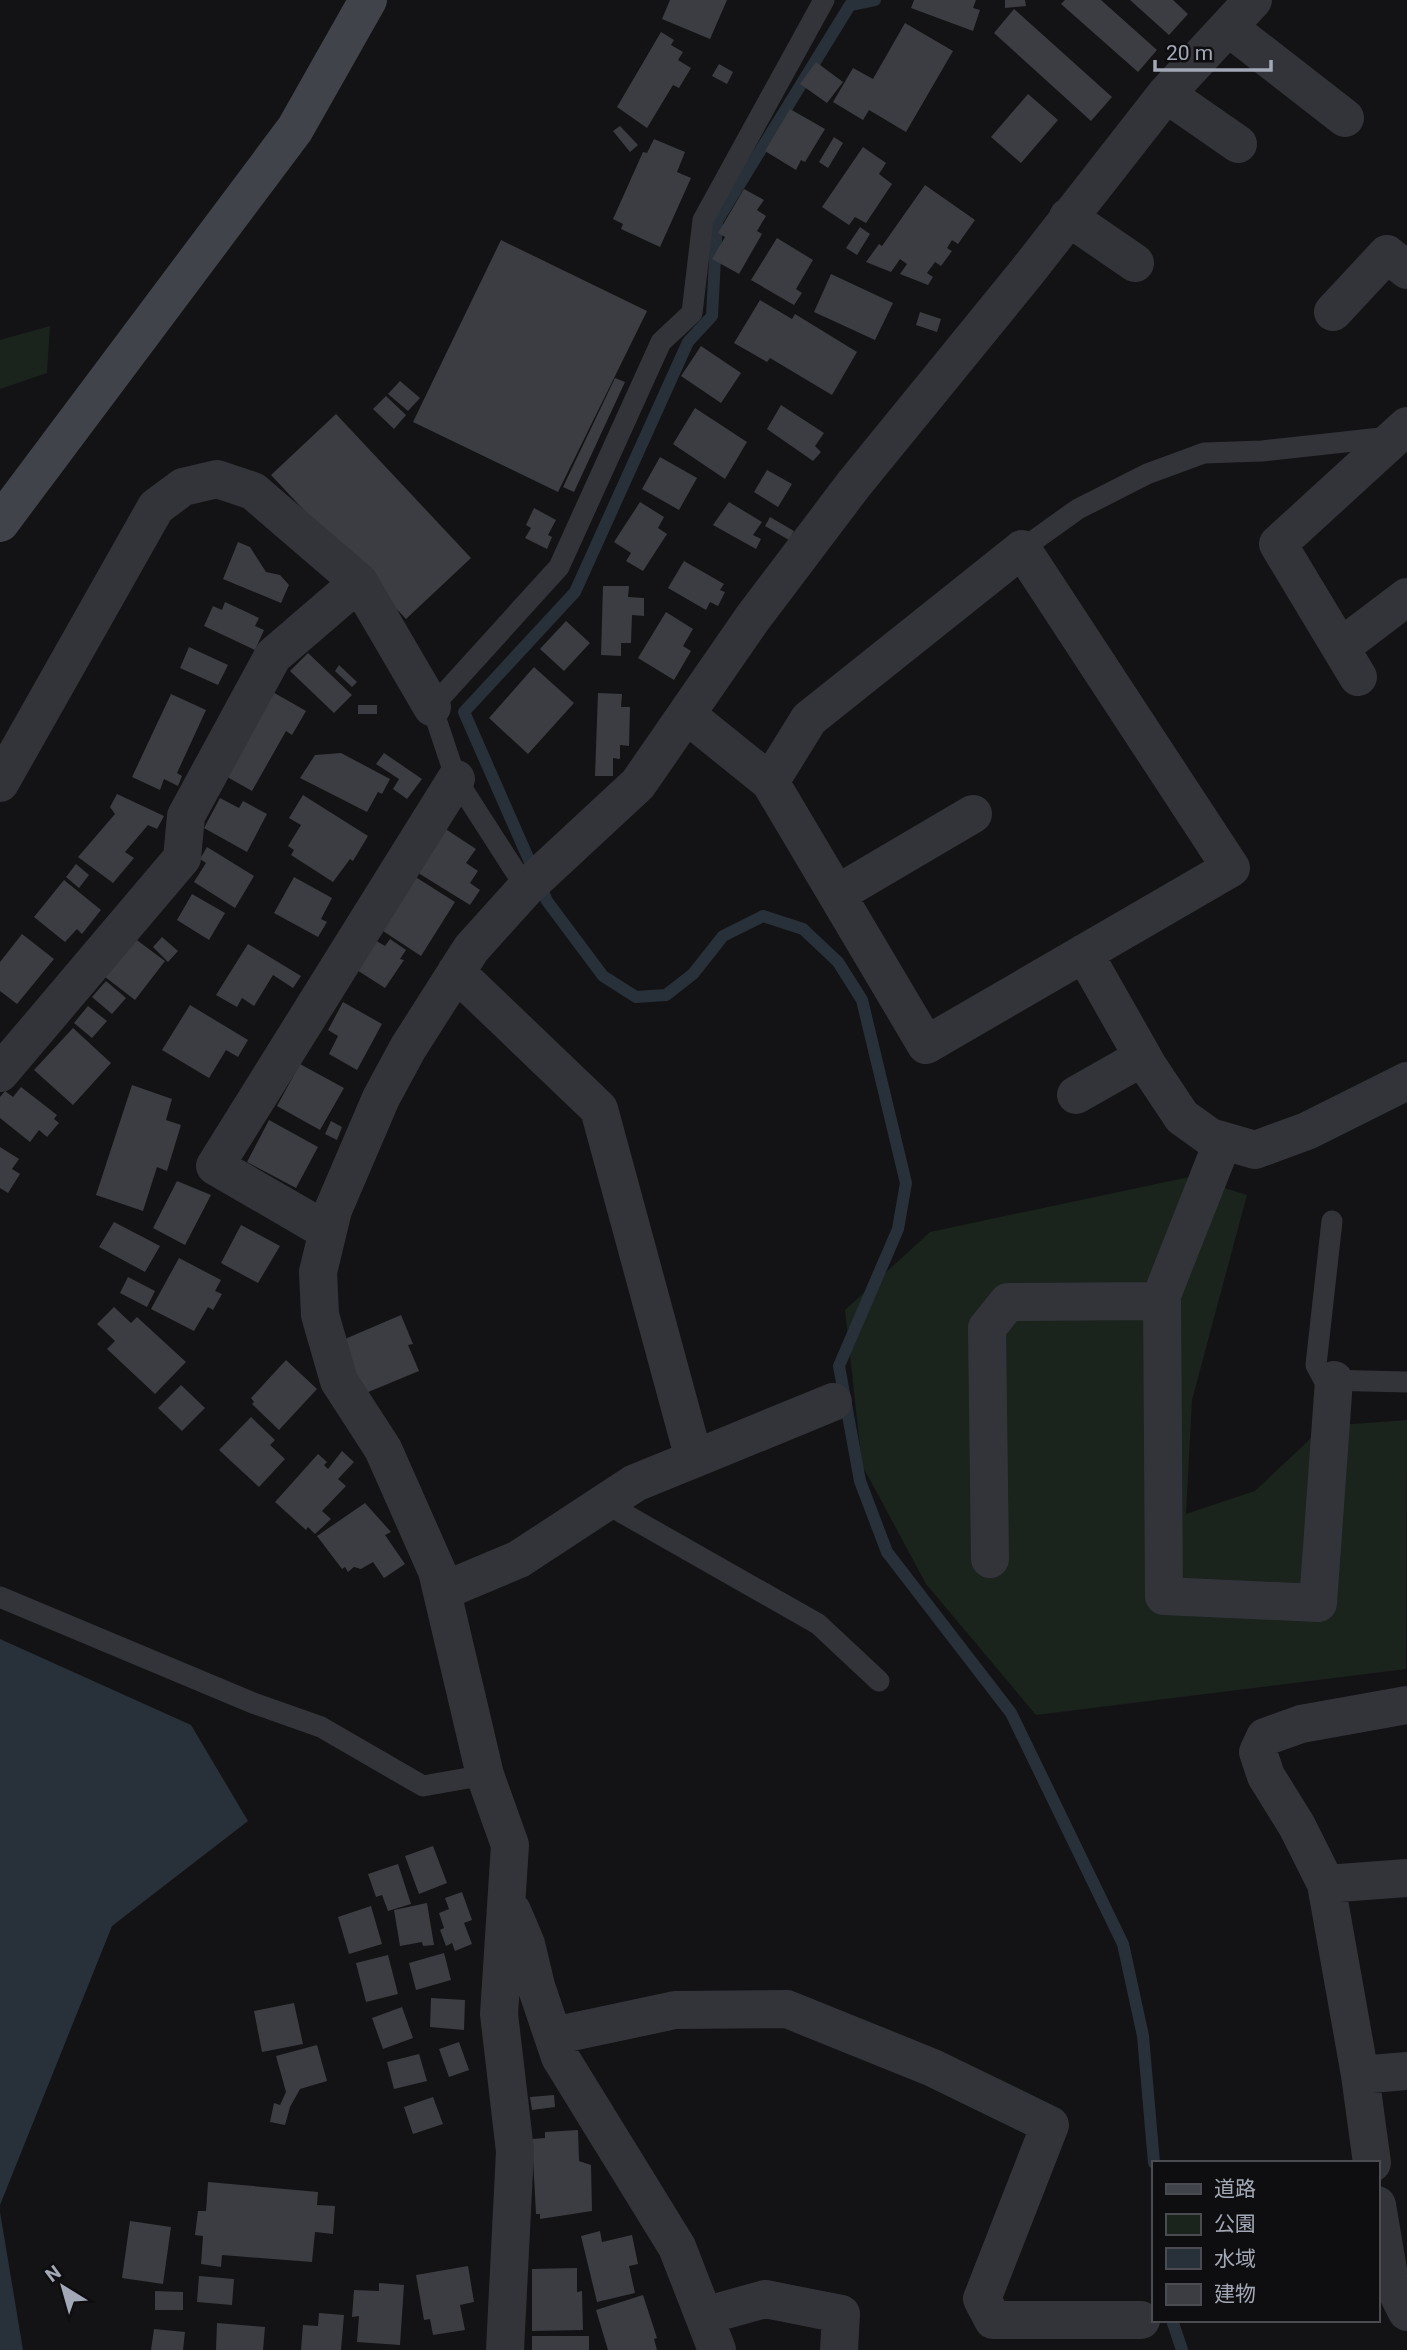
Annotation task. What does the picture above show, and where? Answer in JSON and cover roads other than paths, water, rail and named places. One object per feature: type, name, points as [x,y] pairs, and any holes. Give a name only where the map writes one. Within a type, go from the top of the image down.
[{"type":"street","points":[[0,523],[295,129],[368,0]]},
{"type":"street","points":[[500,2349],[515,2151],[499,2014],[510,1845],[485,1775],[437,1571],[383,1449],[338,1381],[320,1315],[317,1272],[327,1231],[355,1154],[381,1097],[408,1048],[471,949],[526,888],[638,784],[752,618],[854,484],[1166,94],[1240,13],[1345,118]]},
{"type":"street","points":[[1166,94],[1238,144]]},
{"type":"street","points":[[1068,217],[1135,263]]},
{"type":"street","points":[[1333,312],[1387,254],[1407,270]]},
{"type":"street","points":[[1401,431],[1278,544],[1349,662],[1407,597]]},
{"type":"street","points":[[0,783],[156,507],[183,487],[217,479],[253,491],[359,582],[432,707]]},
{"type":"street","points":[[687,715],[770,782],[926,1045],[1231,868],[1022,549],[809,719],[770,782]]},
{"type":"street","points":[[0,1073],[182,858],[186,816],[274,656],[359,582]]},
{"type":"street","points":[[327,1231],[215,1166],[456,779]]},
{"type":"street","points":[[836,894],[973,814]]},
{"type":"street","points":[[1084,953],[1143,1056],[1182,1117],[1210,1137],[1255,1150],[1307,1131],[1407,1081]]},
{"type":"street","points":[[456,972],[599,1109],[694,1459]]},
{"type":"street","points":[[1076,1095],[1143,1056]]},
{"type":"street","points":[[1223,1141],[1162,1301],[1164,1596],[1318,1602],[1334,1381]]},
{"type":"street","points":[[990,1559],[987,1328],[1008,1301],[1162,1301]]},
{"type":"street","points":[[443,1591],[519,1559],[635,1483],[833,1402]]},
{"type":"street","points":[[1372,2161],[1360,2075],[1326,1884],[1297,1826],[1266,1776],[1258,1752],[1265,1737],[1301,1724],[1407,1705]]},
{"type":"street","points":[[1326,1884],[1407,1878]]},
{"type":"street","points":[[508,1900],[526,1944],[560,2057],[677,2247],[710,2333],[765,2299],[841,2314],[839,2350]]},
{"type":"street","points":[[552,2036],[675,2010],[787,2009],[933,2068],[1050,2125],[982,2298],[993,2320],[1141,2320]]},
{"type":"street","points":[[1360,2075],[1407,2071]]},
{"type":"street","points":[[1379,2210],[1395,2253],[1390,2276],[1407,2312]]},
{"type":"lane","points":[[526,888],[456,779],[432,707],[559,566],[662,342],[692,313],[703,220],[824,0]]},
{"type":"lane","points":[[1022,549],[1078,509],[1147,474],[1204,453],[1262,451],[1401,431]]},
{"type":"lane","points":[[1332,1221],[1316,1365],[1324,1380],[1407,1382]]},
{"type":"lane","points":[[605,1503],[818,1623],[879,1681]]},
{"type":"lane","points":[[0,1597],[253,1703],[321,1727],[422,1786],[485,1775]]},
{"type":"water","points":[[0,1639],[191,1725],[248,1821],[112,1926],[0,2205]]},
{"type":"water","points":[[0,2212],[23,2350],[0,2350]]},
{"type":"waterway","points":[[875,0],[850,5],[717,221],[712,316],[688,342],[575,592],[464,712],[547,901],[603,976],[636,997],[666,995],[693,974],[723,936],[763,916],[803,929],[838,962],[862,1000],[906,1183],[898,1229],[839,1366],[860,1481],[887,1552],[1011,1713],[1123,1944],[1143,2036],[1154,2161]]},
{"type":"waterway","points":[[1173,2322],[1182,2350]]}]
